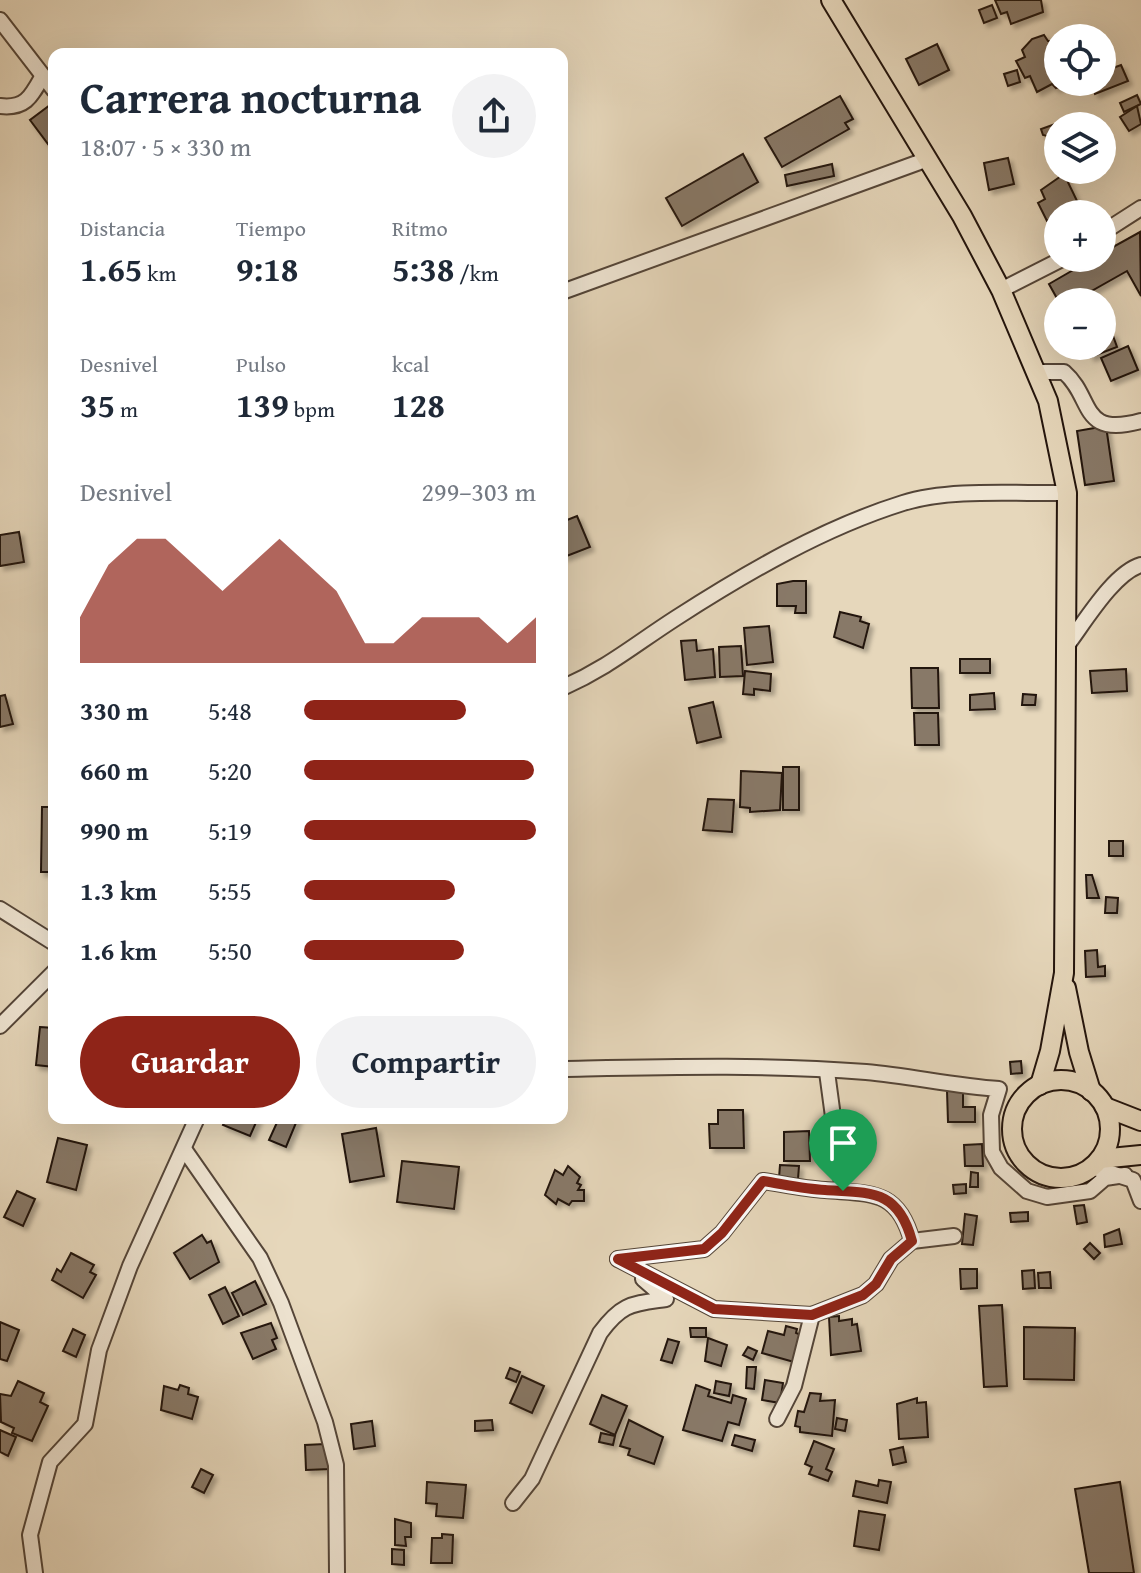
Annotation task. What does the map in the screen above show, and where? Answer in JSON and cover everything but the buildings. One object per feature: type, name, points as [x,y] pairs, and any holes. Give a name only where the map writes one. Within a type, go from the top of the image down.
[{"type":"main road","points":[[831,0],[928,159],[1001,290],[1048,401],[1067,493],[1064,973],[1050,1051],[1040,1085],[1017,1108],[1013,1130],[1018,1151],[1031,1168],[1051,1177],[1073,1177],[1096,1163],[1141,1155]]},
{"type":"main road","points":[[1064,973],[1079,1052],[1091,1091]]},
{"type":"main road","points":[[1040,1085],[1072,1081],[1091,1091],[1105,1107],[1141,1121]]},
{"type":"main road","points":[[1096,1163],[1110,1129],[1105,1107]]},
{"type":"street","points":[[0,20],[48,84]]},
{"type":"street","points":[[0,106],[21,105],[31,98],[42,77]]},
{"type":"street","points":[[568,290],[928,159]]},
{"type":"street","points":[[1116,224],[1141,208]]},
{"type":"street","points":[[1001,290],[1044,268]]},
{"type":"street","points":[[1036,372],[1064,372],[1094,417],[1108,425],[1123,426],[1141,421]]},
{"type":"street","points":[[568,685],[604,669],[674,619],[817,536],[906,502],[948,496],[1067,493]]},
{"type":"street","points":[[1065,648],[1116,582],[1127,571],[1141,565]]},
{"type":"street","points":[[0,909],[48,939]]},
{"type":"street","points":[[0,1026],[48,978]]},
{"type":"street","points":[[568,1069],[682,1066],[863,1072],[947,1086],[999,1089],[991,1115],[992,1152],[1001,1168],[1027,1191],[1047,1197],[1090,1191],[1105,1178],[1125,1175]]},
{"type":"street","points":[[827,1072],[843,1191]]},
{"type":"street","points":[[35,1573],[30,1535],[50,1462],[85,1424],[99,1350],[130,1266],[194,1124]]},
{"type":"street","points":[[184,1149],[260,1258],[281,1303],[313,1399],[325,1422],[336,1465],[337,1573]]},
{"type":"street","points":[[1096,1163],[1133,1180],[1141,1201]]},
{"type":"street","points":[[618,1259],[704,1249],[722,1233],[763,1181],[873,1192],[905,1216],[912,1241]]},
{"type":"street","points":[[618,1259],[714,1309],[812,1315],[863,1295],[876,1284],[891,1259],[912,1241],[954,1236]]},
{"type":"street","points":[[513,1503],[532,1479],[600,1333],[615,1312],[628,1305],[666,1299],[618,1259]]},
{"type":"street","points":[[777,1419],[794,1386],[812,1315]]},
{"type":"route","points":[[763,1181],[843,1191],[873,1192],[892,1205],[905,1216],[912,1241],[891,1259],[876,1284],[863,1295],[812,1315],[714,1309],[618,1259],[704,1249],[722,1233],[763,1181]]}]
